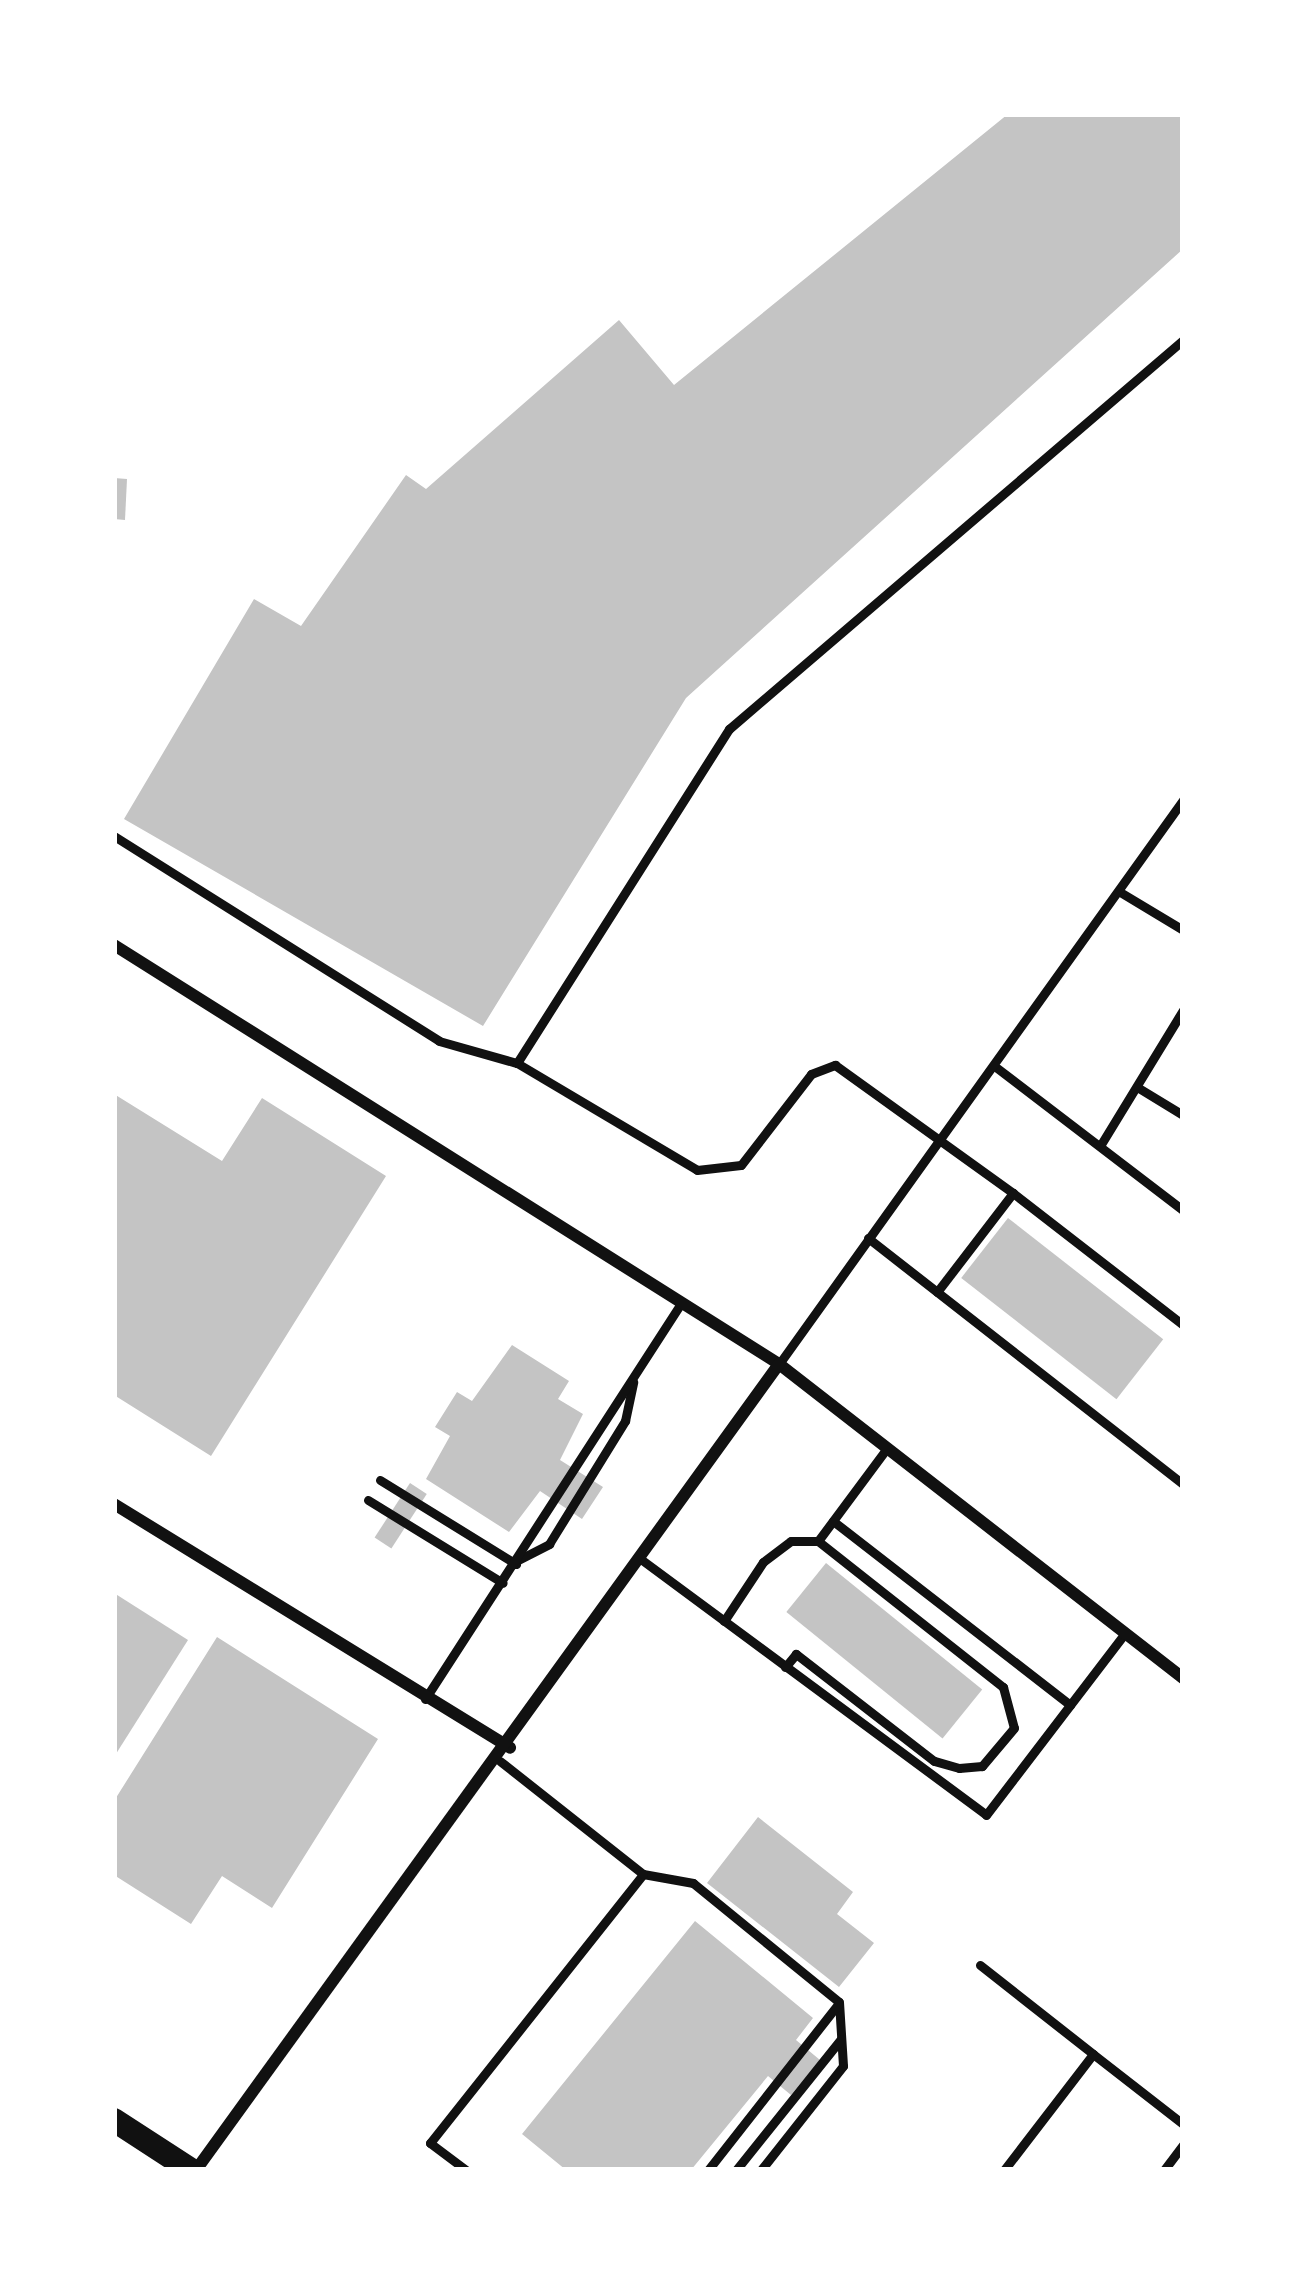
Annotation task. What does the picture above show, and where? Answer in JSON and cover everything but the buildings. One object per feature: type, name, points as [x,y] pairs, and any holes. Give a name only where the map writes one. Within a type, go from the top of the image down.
[{"type":"main road","points":[[114,2120],[193,2170]]},
{"type":"street","points":[[114,945],[779,1364],[1183,1678]]},
{"type":"street","points":[[193,2170],[510,1748],[779,1364]]},
{"type":"street","points":[[114,1504],[510,1748]]},
{"type":"lane","points":[[517,1063],[729,729],[1183,340]]},
{"type":"lane","points":[[779,1364],[997,1068],[1183,800]]},
{"type":"lane","points":[[114,836],[439,1041],[517,1063],[697,1170],[741,1165],[811,1074],[835,1065],[943,1138],[1183,1325]]},
{"type":"lane","points":[[1120,892],[1183,930]]},
{"type":"lane","points":[[1100,1146],[1183,1010]]},
{"type":"lane","points":[[997,1068],[1183,1210]]},
{"type":"lane","points":[[1137,1087],[1183,1115]]},
{"type":"lane","points":[[937,1292],[1013,1193]]},
{"type":"lane","points":[[868,1238],[1183,1484]]},
{"type":"lane","points":[[425,1699],[682,1302]]},
{"type":"lane","points":[[518,1561],[549,1544],[625,1421],[633,1381]]},
{"type":"lane","points":[[818,1541],[887,1448]]},
{"type":"lane","points":[[380,1480],[518,1561]]},
{"type":"lane","points":[[368,1500],[503,1583]]},
{"type":"lane","points":[[833,1522],[1070,1705]]},
{"type":"lane","points":[[724,1621],[763,1562],[791,1541],[818,1541],[1003,1687],[1014,1728],[982,1766],[958,1768],[934,1761],[796,1654],[785,1666]]},
{"type":"lane","points":[[642,1560],[986,1815],[1124,1633]]},
{"type":"lane","points":[[500,1760],[643,1874],[693,1883],[839,2002],[843,2066],[761,2170]]},
{"type":"lane","points":[[466,2170],[430,2143],[643,1874]]},
{"type":"lane","points":[[980,1965],[1183,2124]]},
{"type":"lane","points":[[708,2170],[839,2002]]},
{"type":"lane","points":[[736,2170],[841,2039]]},
{"type":"lane","points":[[1004,2170],[1093,2054]]},
{"type":"lane","points":[[1164,2170],[1183,2145]]}]
